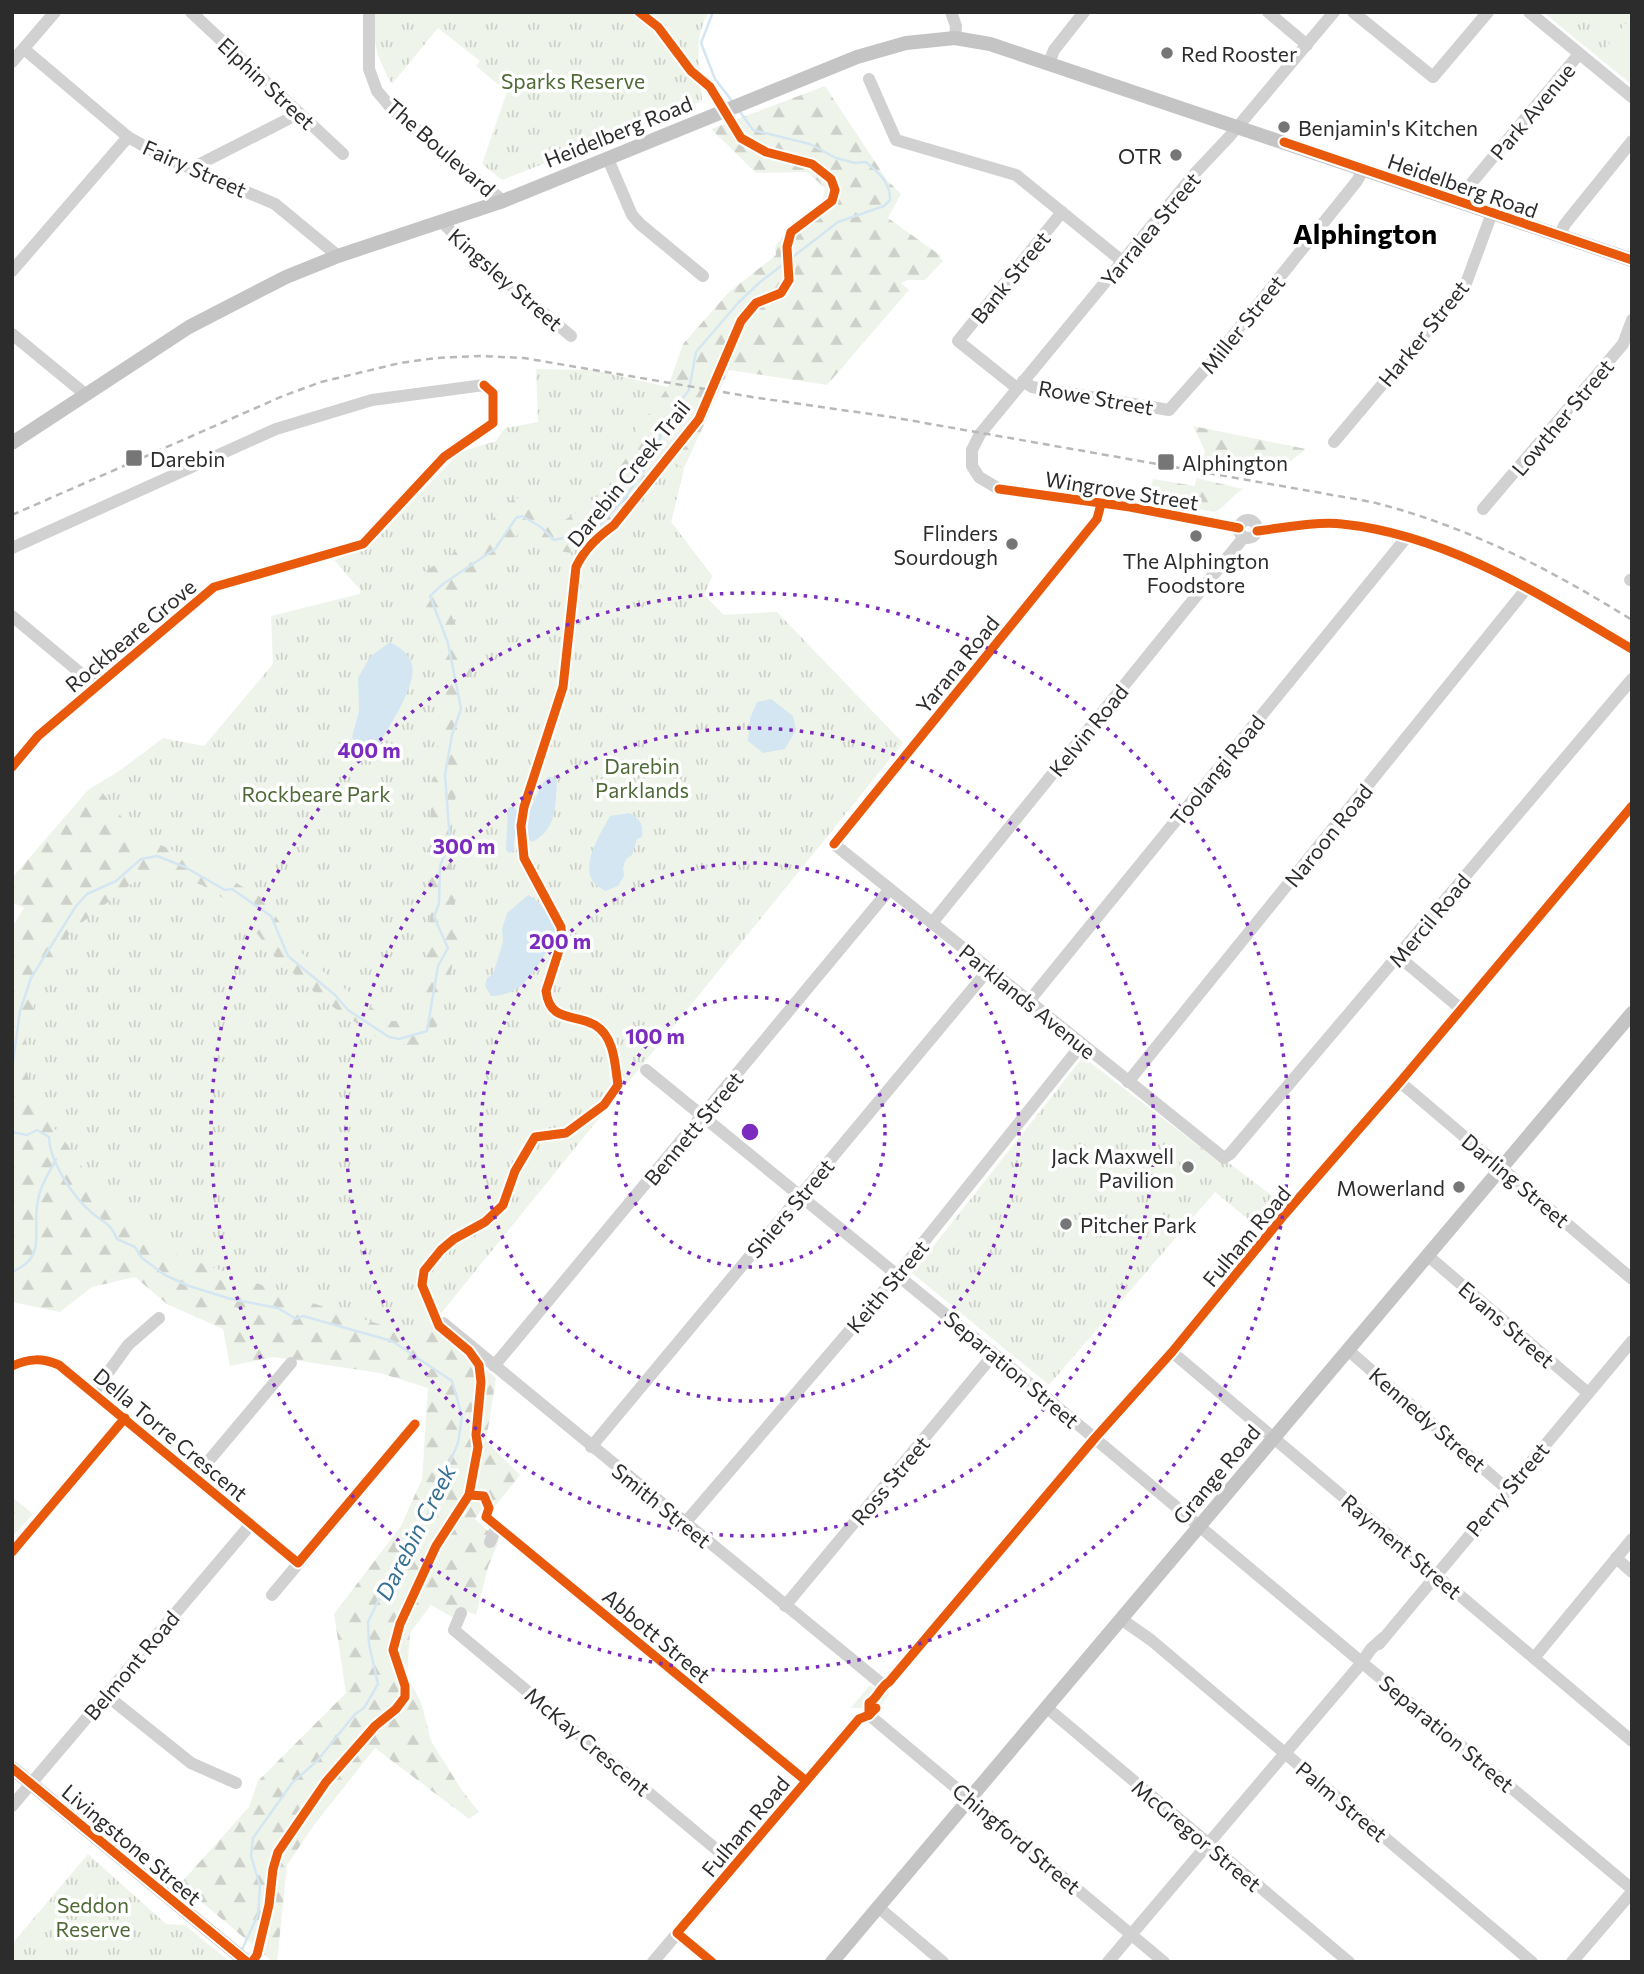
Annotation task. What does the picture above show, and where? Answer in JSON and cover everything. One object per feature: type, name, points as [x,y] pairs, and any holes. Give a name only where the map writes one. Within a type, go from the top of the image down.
[{"type":"main road","name":"Heidelberg Road","points":[[12,443],[189,327],[286,277],[338,256],[503,201],[857,57],[906,43],[956,38],[990,44],[1632,260]]},
{"type":"main road","name":"Grange Road","points":[[832,1962],[1632,1013]]},
{"type":"main road","name":"Livingstone Street","points":[[12,1768],[247,1962]]},
{"type":"street","points":[[12,62],[55,12]]},
{"type":"street","name":"Elphin Street","points":[[191,12],[344,154]]},
{"type":"street","name":"The Boulevard","points":[[369,12],[369,69],[377,91],[394,111],[503,201]]},
{"type":"street","points":[[951,12],[956,26],[956,38]]},
{"type":"street","points":[[1049,63],[1054,50],[1084,12]]},
{"type":"street","points":[[1268,12],[1307,45]]},
{"type":"street","name":"Yarralea Street","points":[[972,450],[980,434],[1122,261],[1334,12]]},
{"type":"street","points":[[1353,12],[1433,77],[1488,12]]},
{"type":"street","points":[[1529,12],[1632,97]]},
{"type":"street","name":"Fairy Street","points":[[24,49],[128,138],[190,169],[275,204],[338,256]]},
{"type":"street","name":"Park Avenue","points":[[1460,202],[1464,192],[1579,54]]},
{"type":"street","points":[[869,79],[896,141],[1016,175],[1122,261]]},
{"type":"street","points":[[190,169],[298,114]]},
{"type":"street","points":[[12,271],[128,138]]},
{"type":"street","points":[[1559,236],[1565,224],[1632,141]]},
{"type":"street","points":[[608,159],[632,215],[702,276]]},
{"type":"street","name":"Miller Street","points":[[1169,410],[1210,364],[1363,170]]},
{"type":"street","name":"Bank Street","points":[[958,341],[1062,212]]},
{"type":"street","name":"Harker Street","points":[[1334,442],[1465,286],[1492,213]]},
{"type":"street","name":"Kingsley Street","points":[[442,222],[468,248],[571,336]]},
{"type":"street","name":"Lowther Street","points":[[1483,509],[1623,344],[1632,320]]},
{"type":"street","points":[[12,334],[85,394]]},
{"type":"street","name":"Rowe Street","points":[[958,341],[1020,385],[1169,410]]},
{"type":"street","name":"Rockbeare Grove","points":[[12,548],[276,429],[372,400],[484,385],[493,393],[493,423],[444,457],[363,544],[214,587],[38,736],[12,767]]},
{"type":"street","name":"Wingrove Street","points":[[972,450],[972,466],[976,474],[999,489],[1101,504],[1242,532],[1244,521],[1250,520],[1256,525],[1256,531],[1339,523],[1406,538]]},
{"type":"street","name":"Yarana Road","points":[[834,844],[1097,519],[1101,504]]},
{"type":"street","name":"Kelvin Road","points":[[932,923],[1242,532]]},
{"type":"street","points":[[1406,538],[1461,556],[1527,588],[1632,649]]},
{"type":"street","name":"Toolangi Road","points":[[1029,1001],[1406,538]]},
{"type":"street","name":"Naroon Road","points":[[1128,1082],[1527,588]]},
{"type":"street","points":[[12,617],[96,686]]},
{"type":"street","name":"Mercil Road","points":[[1224,1158],[1632,679]]},
{"type":"street","name":"Fulham Road","points":[[883,1685],[889,1682],[1095,1438],[1172,1352],[1285,1214],[1632,806]]},
{"type":"street","name":"Parklands Avenue","points":[[834,844],[1224,1158]]},
{"type":"street","name":"Bennett Street","points":[[494,1366],[890,889]]},
{"type":"street","points":[[1398,956],[1461,1009]]},
{"type":"street","name":"Shiers Street","points":[[591,1447],[989,969]]},
{"type":"street","name":"Keith Street","points":[[685,1523],[898,1274],[1082,1044]]},
{"type":"street","name":"Separation Street","points":[[646,1070],[1095,1438],[1632,1891]]},
{"type":"street","name":"Darling Street","points":[[1400,1082],[1632,1279]]},
{"type":"street","name":"Evans Street","points":[[1427,1255],[1588,1394]]},
{"type":"street","points":[[94,1392],[128,1345],[159,1318]]},
{"type":"street","name":"Smith Street","points":[[443,1323],[883,1685]]},
{"type":"street","name":"Perry Street","points":[[1108,1962],[1632,1341]]},
{"type":"street","name":"Kennedy Street","points":[[1348,1350],[1507,1489]]},
{"type":"street","name":"Rayment Street","points":[[1172,1352],[1632,1741]]},
{"type":"street","name":"Ross Street","points":[[785,1606],[994,1354]]},
{"type":"street","name":"Della Torre Crescent","points":[[12,1366],[27,1360],[60,1365],[298,1563]]},
{"type":"street","points":[[195,1477],[291,1363]]},
{"type":"street","points":[[12,1552],[125,1418]]},
{"type":"street","points":[[272,1595],[415,1424]]},
{"type":"street","name":"Abbott Street","points":[[486,1517],[805,1780]]},
{"type":"street","name":"Belmont Road","points":[[12,1806],[251,1524]]},
{"type":"street","points":[[490,1542],[497,1526]]},
{"type":"street","points":[[1534,1658],[1632,1539]]},
{"type":"street","points":[[1616,1558],[1632,1572]]},
{"type":"street","name":"McKay Crescent","points":[[461,1613],[454,1630],[736,1865]]},
{"type":"street","name":"Palm Street","points":[[1123,1616],[1532,1962]]},
{"type":"street","points":[[106,1695],[191,1763],[236,1783]]},
{"type":"street","name":"McGregor Street","points":[[1046,1707],[1349,1962]]},
{"type":"street","name":"Fulham Road","points":[[653,1962],[805,1780],[859,1719],[869,1715]]},
{"type":"street","name":"Chingford Street","points":[[869,1715],[1164,1962]]},
{"type":"street","points":[[1572,1962],[1632,1891]]},
{"type":"street","points":[[878,1908],[943,1962]]},
{"type":"street","points":[[677,1933],[712,1962]]},
{"type":"green space","name":"Sparks Reserve","points":[[374,12],[709,12],[700,33],[699,44],[702,101],[502,180],[482,164],[507,92],[476,66],[480,61],[438,28],[392,84],[377,50]]},
{"type":"green space","points":[[1543,12],[1627,12],[1632,16],[1604,50],[1632,73],[1632,85]]},
{"type":"green space","points":[[1632,16],[1632,73],[1604,50]]},
{"type":"green space","points":[[825,86],[887,180],[901,194],[888,218],[941,256],[943,261],[925,280],[908,280],[901,283],[909,290],[827,385],[729,370],[684,468],[671,522],[712,576],[704,595],[724,615],[777,612],[430,1321],[496,1378],[486,1441],[520,1475],[491,1511],[484,1506],[475,1519],[499,1541],[488,1567],[476,1615],[458,1607],[454,1618],[431,1605],[410,1633],[407,1675],[422,1705],[431,1741],[479,1812],[469,1819],[375,1748],[314,1825],[287,1865],[277,1962],[273,1962],[180,1884],[249,1807],[258,1781],[346,1693],[334,1614],[401,1526],[422,1479],[428,1388],[380,1373],[274,1357],[230,1366],[223,1329],[167,1304],[135,1277],[92,1287],[60,1312],[12,1302],[12,927],[24,908],[12,903],[12,878],[88,790],[163,744],[207,750],[361,596],[356,567],[470,449],[543,427],[536,376],[668,387],[683,344],[729,292],[776,255],[775,247],[788,229],[822,203],[825,188],[807,172],[756,173],[711,129]]},
{"type":"green space","name":"Rockbeare Park","points":[[536,369],[593,370],[668,387],[650,413],[637,425],[630,452],[600,498],[563,521],[522,496],[507,503],[473,541],[419,575],[424,611],[446,663],[427,849],[430,921],[419,1012],[410,1021],[391,1021],[338,984],[298,950],[264,899],[200,862],[135,834],[98,787],[163,738],[204,746],[273,664],[271,616],[363,593],[334,560],[368,547],[460,452],[495,442],[505,428],[538,422]]},
{"type":"green space","points":[[1193,426],[1306,449],[1277,472],[1203,459],[1205,451]]},
{"type":"green space","name":"Darebin Parklands","points":[[660,456],[684,468],[671,522],[712,576],[704,595],[724,616],[777,612],[903,743],[417,1343],[404,1332],[306,1301],[162,1249],[106,1203],[62,1137],[37,1109],[22,1055],[39,985],[71,931],[131,884],[157,871],[202,885],[237,907],[274,956],[323,1000],[387,1044],[419,1045],[439,1024],[458,941],[450,846],[471,661],[448,607],[464,586],[499,562],[522,528],[545,549],[572,553],[611,520]]},
{"type":"green space","points":[[1196,478],[1243,489],[1214,512],[1149,500],[1153,479],[1195,486]]},
{"type":"green space","name":"Pitcher Park","points":[[1083,1057],[1221,1163],[1229,1163],[1286,1206],[1264,1232],[1215,1192],[1049,1385],[912,1273]]},
{"type":"green space","points":[[12,1497],[33,1514],[12,1537]]},
{"type":"green space","points":[[870,1685],[877,1691],[890,1693],[877,1711],[870,1708],[851,1708]]},
{"type":"green space","name":"Seddon Reserve","points":[[88,1854],[166,1924],[185,1925],[230,1962],[12,1962],[12,1944]]},
{"type":"water","points":[[390,642],[409,657],[412,675],[398,712],[371,759],[363,757],[352,737],[359,711],[358,678],[370,657]]},
{"type":"water","points":[[771,699],[793,716],[796,730],[785,749],[763,753],[748,741],[750,718],[757,702]]},
{"type":"water","points":[[548,777],[557,781],[554,815],[547,830],[533,842],[529,840],[526,818]]},
{"type":"water","points":[[513,806],[518,812],[513,851],[510,853],[506,850],[508,808]]},
{"type":"water","points":[[629,813],[640,822],[642,837],[637,839],[632,855],[626,859],[623,866],[624,876],[618,886],[605,891],[592,880],[589,864],[591,856],[610,816]]},
{"type":"water","points":[[528,895],[544,908],[552,920],[555,933],[553,942],[524,983],[510,992],[491,996],[485,986],[487,978],[493,974],[503,942],[502,929],[507,913]]},
{"type":"waterway","name":"Darebin Creek","points":[[713,12],[701,43],[715,79],[732,101]]},
{"type":"waterway","name":"Darebin Creek","points":[[12,1069],[20,1011],[31,978],[76,906],[87,894],[116,881],[141,859],[157,856],[185,867],[225,890],[232,889],[271,916],[288,956],[335,995],[348,1010],[389,1037],[399,1039],[427,1031],[438,966],[448,948],[434,917],[439,903],[440,866],[450,841],[445,775],[452,735],[461,709],[448,643],[430,596],[443,584],[495,549],[516,518],[522,516],[541,527],[554,540],[582,534],[599,526],[624,499],[655,455],[664,423],[689,390],[696,352],[738,303],[759,283],[838,222],[884,206],[890,200],[886,183],[866,162],[855,163],[836,158],[810,144],[753,130],[738,109]]},
{"type":"waterway","name":"Darebin Creek","points":[[12,1132],[27,1135],[37,1130],[49,1137],[58,1167],[77,1197],[109,1226],[117,1239],[135,1247],[142,1258],[165,1275],[189,1286],[231,1299],[278,1308],[296,1319],[303,1316],[392,1341],[452,1381],[462,1416],[458,1443],[425,1521],[388,1580],[368,1622],[369,1644],[378,1684],[364,1708],[355,1714],[317,1761],[292,1783],[253,1838],[251,1856],[260,1886],[258,1915],[241,1952]]},
{"type":"waterway","points":[[12,1272],[23,1266],[35,1250],[39,1194],[56,1159]]},
{"type":"railway","points":[[12,515],[283,396],[321,382],[400,363],[436,358],[524,358],[752,397],[891,417],[1372,502],[1474,536],[1570,583],[1632,620]]},
{"type":"cycle path","name":"Darebin Creek Trail","points":[[252,1962],[257,1955],[269,1905],[278,1852],[326,1782],[375,1726],[396,1709],[405,1697],[405,1686],[393,1650],[400,1624],[436,1546],[469,1495],[478,1447],[476,1435],[481,1382],[479,1365],[469,1351],[439,1326],[422,1285],[424,1271],[454,1239],[485,1222],[503,1205],[515,1171],[535,1137],[566,1133],[604,1105],[618,1085],[613,1052],[602,1030],[587,1021],[558,1013],[548,1001],[546,991],[562,941],[561,927],[524,858],[521,826],[524,807],[563,687],[576,567],[597,539],[614,525],[699,419],[741,321],[756,303],[781,293],[789,280],[787,247],[791,232],[832,201],[835,190],[831,179],[812,164],[766,152],[741,138],[710,87],[691,71],[658,27],[639,12]]},
{"type":"cycle path","points":[[1284,142],[1632,260]]},
{"type":"cycle path","points":[[12,767],[38,736],[214,587],[363,544],[444,457],[493,423],[493,393],[484,385]]},
{"type":"cycle path","points":[[999,489],[1130,507],[1239,528]]},
{"type":"cycle path","points":[[834,844],[1097,519],[1101,504]]},
{"type":"cycle path","points":[[1257,531],[1333,523],[1381,530],[1420,541],[1457,554],[1529,589],[1632,649]]},
{"type":"cycle path","points":[[869,1715],[869,1703],[1172,1352],[1285,1214],[1632,806]]},
{"type":"cycle path","points":[[12,1366],[36,1360],[59,1365],[298,1563],[415,1424]]},
{"type":"cycle path","points":[[12,1552],[125,1418]]},
{"type":"cycle path","points":[[469,1495],[484,1496],[489,1508],[486,1517],[805,1780]]},
{"type":"cycle path","points":[[712,1962],[677,1933],[859,1719],[876,1708]]},
{"type":"cycle path","points":[[12,1768],[247,1962]]},
{"type":"place","name":"Red Rooster","points":[[1167,53]]},
{"type":"place","name":"Benjamin's Kitchen","points":[[1284,127]]},
{"type":"place","name":"OTR","points":[[1176,155]]},
{"type":"place","name":"Darebin","points":[[134,458]]},
{"type":"place","name":"Alphington","points":[[1166,462]]},
{"type":"place","name":"The Alphington Foodstore","points":[[1196,536]]},
{"type":"place","name":"Flinders Sourdough","points":[[1012,544]]},
{"type":"place","name":"Jack Maxwell Pavilion","points":[[1188,1167]]},
{"type":"place","name":"Mowerland","points":[[1459,1187]]},
{"type":"place","name":"Pitcher Park","points":[[1066,1224]]},
{"type":"district","name":"Alphington","points":[[1365,233]]}]
